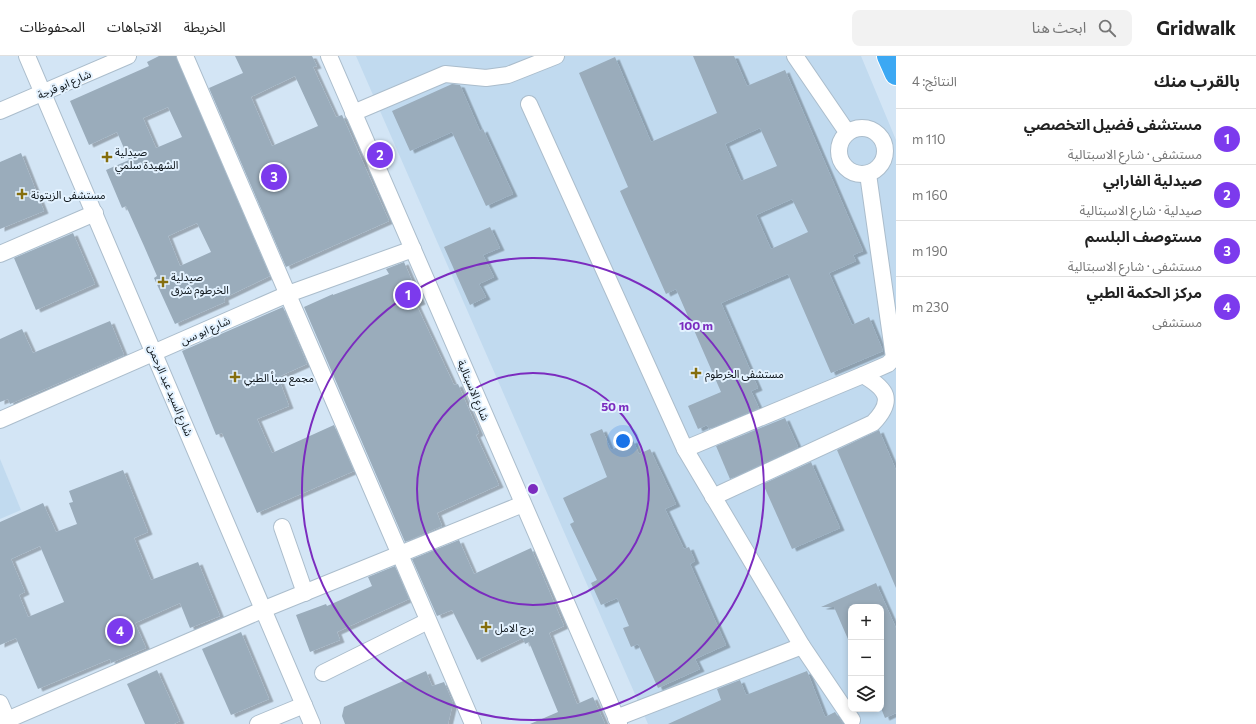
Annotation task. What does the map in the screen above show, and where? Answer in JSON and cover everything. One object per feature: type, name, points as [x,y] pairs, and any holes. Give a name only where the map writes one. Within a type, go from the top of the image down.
[{"type":"highway","points":[[888,56],[896,74]]},
{"type":"street","name":"شارع السيد عبد الرحمن","points":[[27,56],[155,352],[262,610],[312,724]]},
{"type":"street","name":"شارع ابو قرجة","points":[[0,111],[128,56]]},
{"type":"street","points":[[185,56],[473,724]]},
{"type":"street","name":"شارع الاسبتالية","points":[[328,56],[618,721]]},
{"type":"street","points":[[354,113],[445,74],[458,74],[473,77],[508,76],[556,56]]},
{"type":"street","points":[[795,56],[847,132]]},
{"type":"street","points":[[529,104],[685,450],[802,646],[852,720]]},
{"type":"street","points":[[856,128],[873,130],[890,142],[882,163],[876,170],[868,174],[859,175],[850,172],[841,162],[838,148],[841,139],[847,132],[856,128]]},
{"type":"street","points":[[685,450],[888,364],[894,358],[868,174]]},
{"type":"street","points":[[0,254],[95,213]]},
{"type":"street","name":"شارع ابو سن","points":[[0,420],[288,294],[412,250]]},
{"type":"street","points":[[713,497],[873,423],[881,415],[886,404],[891,398],[881,386],[863,375]]},
{"type":"street","points":[[0,703],[6,722],[262,610],[523,504]]},
{"type":"street","points":[[282,527],[306,593]]},
{"type":"street","points":[[323,673],[428,621]]},
{"type":"street","points":[[618,721],[802,646]]},
{"type":"street","points":[[258,724],[304,705]]},
{"type":"shaded area","name":"مستشفى الخرطوم","points":[[356,56],[861,56],[896,140],[896,724],[648,724]]},
{"type":"shaded area","points":[[0,459],[21,510],[0,519]]},
{"type":"building","points":[[159,56],[176,56],[270,276],[224,298],[225,302],[175,324],[154,278],[157,276],[144,246],[126,206],[122,208],[106,170],[129,160],[117,132],[89,145],[70,101],[149,66],[147,62]],"holes":[[[168,107],[182,137],[156,148],[143,118]],[[197,223],[211,252],[180,266],[168,236]]]},
{"type":"building","points":[[235,56],[312,56],[317,66],[313,67],[336,117],[342,115],[389,221],[286,267],[209,88],[243,73]],"holes":[[[295,76],[318,126],[272,146],[251,97]]]},
{"type":"building","points":[[693,56],[734,56],[747,86],[785,70],[863,251],[853,255],[856,261],[829,273],[852,325],[869,317],[883,351],[831,373],[788,274],[721,303],[758,388],[751,391],[759,408],[709,429],[707,425],[698,429],[688,406],[721,392],[676,289],[666,294],[620,191],[628,187],[579,73],[615,57],[651,142],[717,113]],"holes":[[[760,128],[777,166],[741,181],[725,144]],[[792,199],[808,232],[771,249],[756,215]]]},
{"type":"building","points":[[452,84],[460,85],[480,131],[483,129],[513,194],[486,206],[452,132],[410,151],[392,111]]},
{"type":"building","name":"مستشفى الزيتونة","points":[[21,153],[44,211],[0,229],[0,162]]},
{"type":"building","points":[[490,227],[500,248],[483,255],[494,277],[479,284],[486,297],[470,305],[444,247]]},
{"type":"building","points":[[73,233],[95,284],[36,310],[14,258]]},
{"type":"building","points":[[404,262],[421,302],[416,304],[454,385],[458,384],[479,433],[476,435],[499,485],[437,513],[442,526],[405,542],[304,307],[333,294],[389,274],[386,269]]},
{"type":"building","points":[[283,307],[307,364],[278,377],[289,406],[257,419],[272,453],[334,425],[354,471],[257,513],[222,433],[216,435],[182,351]]},
{"type":"building","points":[[110,321],[124,355],[10,404],[8,399],[0,402],[0,339],[22,329],[33,353]]},
{"type":"building","points":[[785,418],[798,447],[730,479],[716,446]]},
{"type":"building","points":[[602,429],[611,450],[633,440],[639,454],[650,449],[676,504],[665,509],[684,549],[689,547],[695,561],[690,564],[726,645],[695,659],[700,669],[658,688],[638,644],[631,647],[623,628],[629,626],[617,598],[601,605],[591,583],[597,580],[570,524],[574,522],[563,498],[607,477],[590,434]]},
{"type":"building","points":[[879,430],[896,470],[896,588],[837,450]]},
{"type":"building","points":[[811,462],[840,528],[792,549],[763,484]]},
{"type":"building","points":[[123,470],[148,532],[134,538],[151,580],[198,562],[220,616],[190,628],[180,603],[135,623],[146,648],[111,663],[110,659],[38,689],[16,638],[0,645],[0,522],[43,503],[56,532],[77,524],[69,503],[73,502],[69,491]],"holes":[[[40,546],[64,602],[28,617],[19,595],[25,592],[11,559]]]},
{"type":"building","points":[[459,540],[474,574],[531,548],[564,626],[549,633],[577,704],[593,697],[605,724],[530,724],[558,712],[529,642],[525,644],[523,638],[477,660],[452,610],[437,616],[412,559]]},
{"type":"building","points":[[395,566],[409,599],[337,632],[340,640],[310,652],[296,615],[326,604],[327,606],[372,586],[368,577]]},
{"type":"building","points":[[876,583],[896,628],[896,713],[885,718],[883,712],[884,712],[884,604],[848,604],[848,639],[834,607],[821,607]]},
{"type":"building","points":[[241,632],[269,699],[231,715],[202,649]]},
{"type":"building","points":[[157,670],[180,721],[174,724],[145,724],[127,684]]},
{"type":"building","points":[[426,671],[432,686],[444,682],[453,703],[448,724],[345,724],[342,716],[344,707]]},
{"type":"building","points":[[807,671],[825,717],[835,712],[843,724],[668,724],[721,700],[717,689],[740,680],[746,695]]},
{"type":"place","name":"صيدلية الفارابي","points":[[380,155]]},
{"type":"place","name":"صيدلية الشهيدة سلمي","points":[[107,157]]},
{"type":"place","name":"مستوصف البلسم","points":[[274,177]]},
{"type":"place","name":"مستشفى الزيتونة","points":[[22,194]]},
{"type":"place","name":"صيدلية الخرطوم شرق","points":[[163,282]]},
{"type":"place","name":"مستشفى فضيل التخصصي","points":[[408,295]]},
{"type":"place","name":"مستشفى الخرطوم","points":[[696,373]]},
{"type":"place","name":"مجمع سبأ الطبي","points":[[235,377]]},
{"type":"place","name":"برج الامل","points":[[486,627]]},
{"type":"place","name":"مركز الحكمة الطبي","points":[[120,631]]}]
